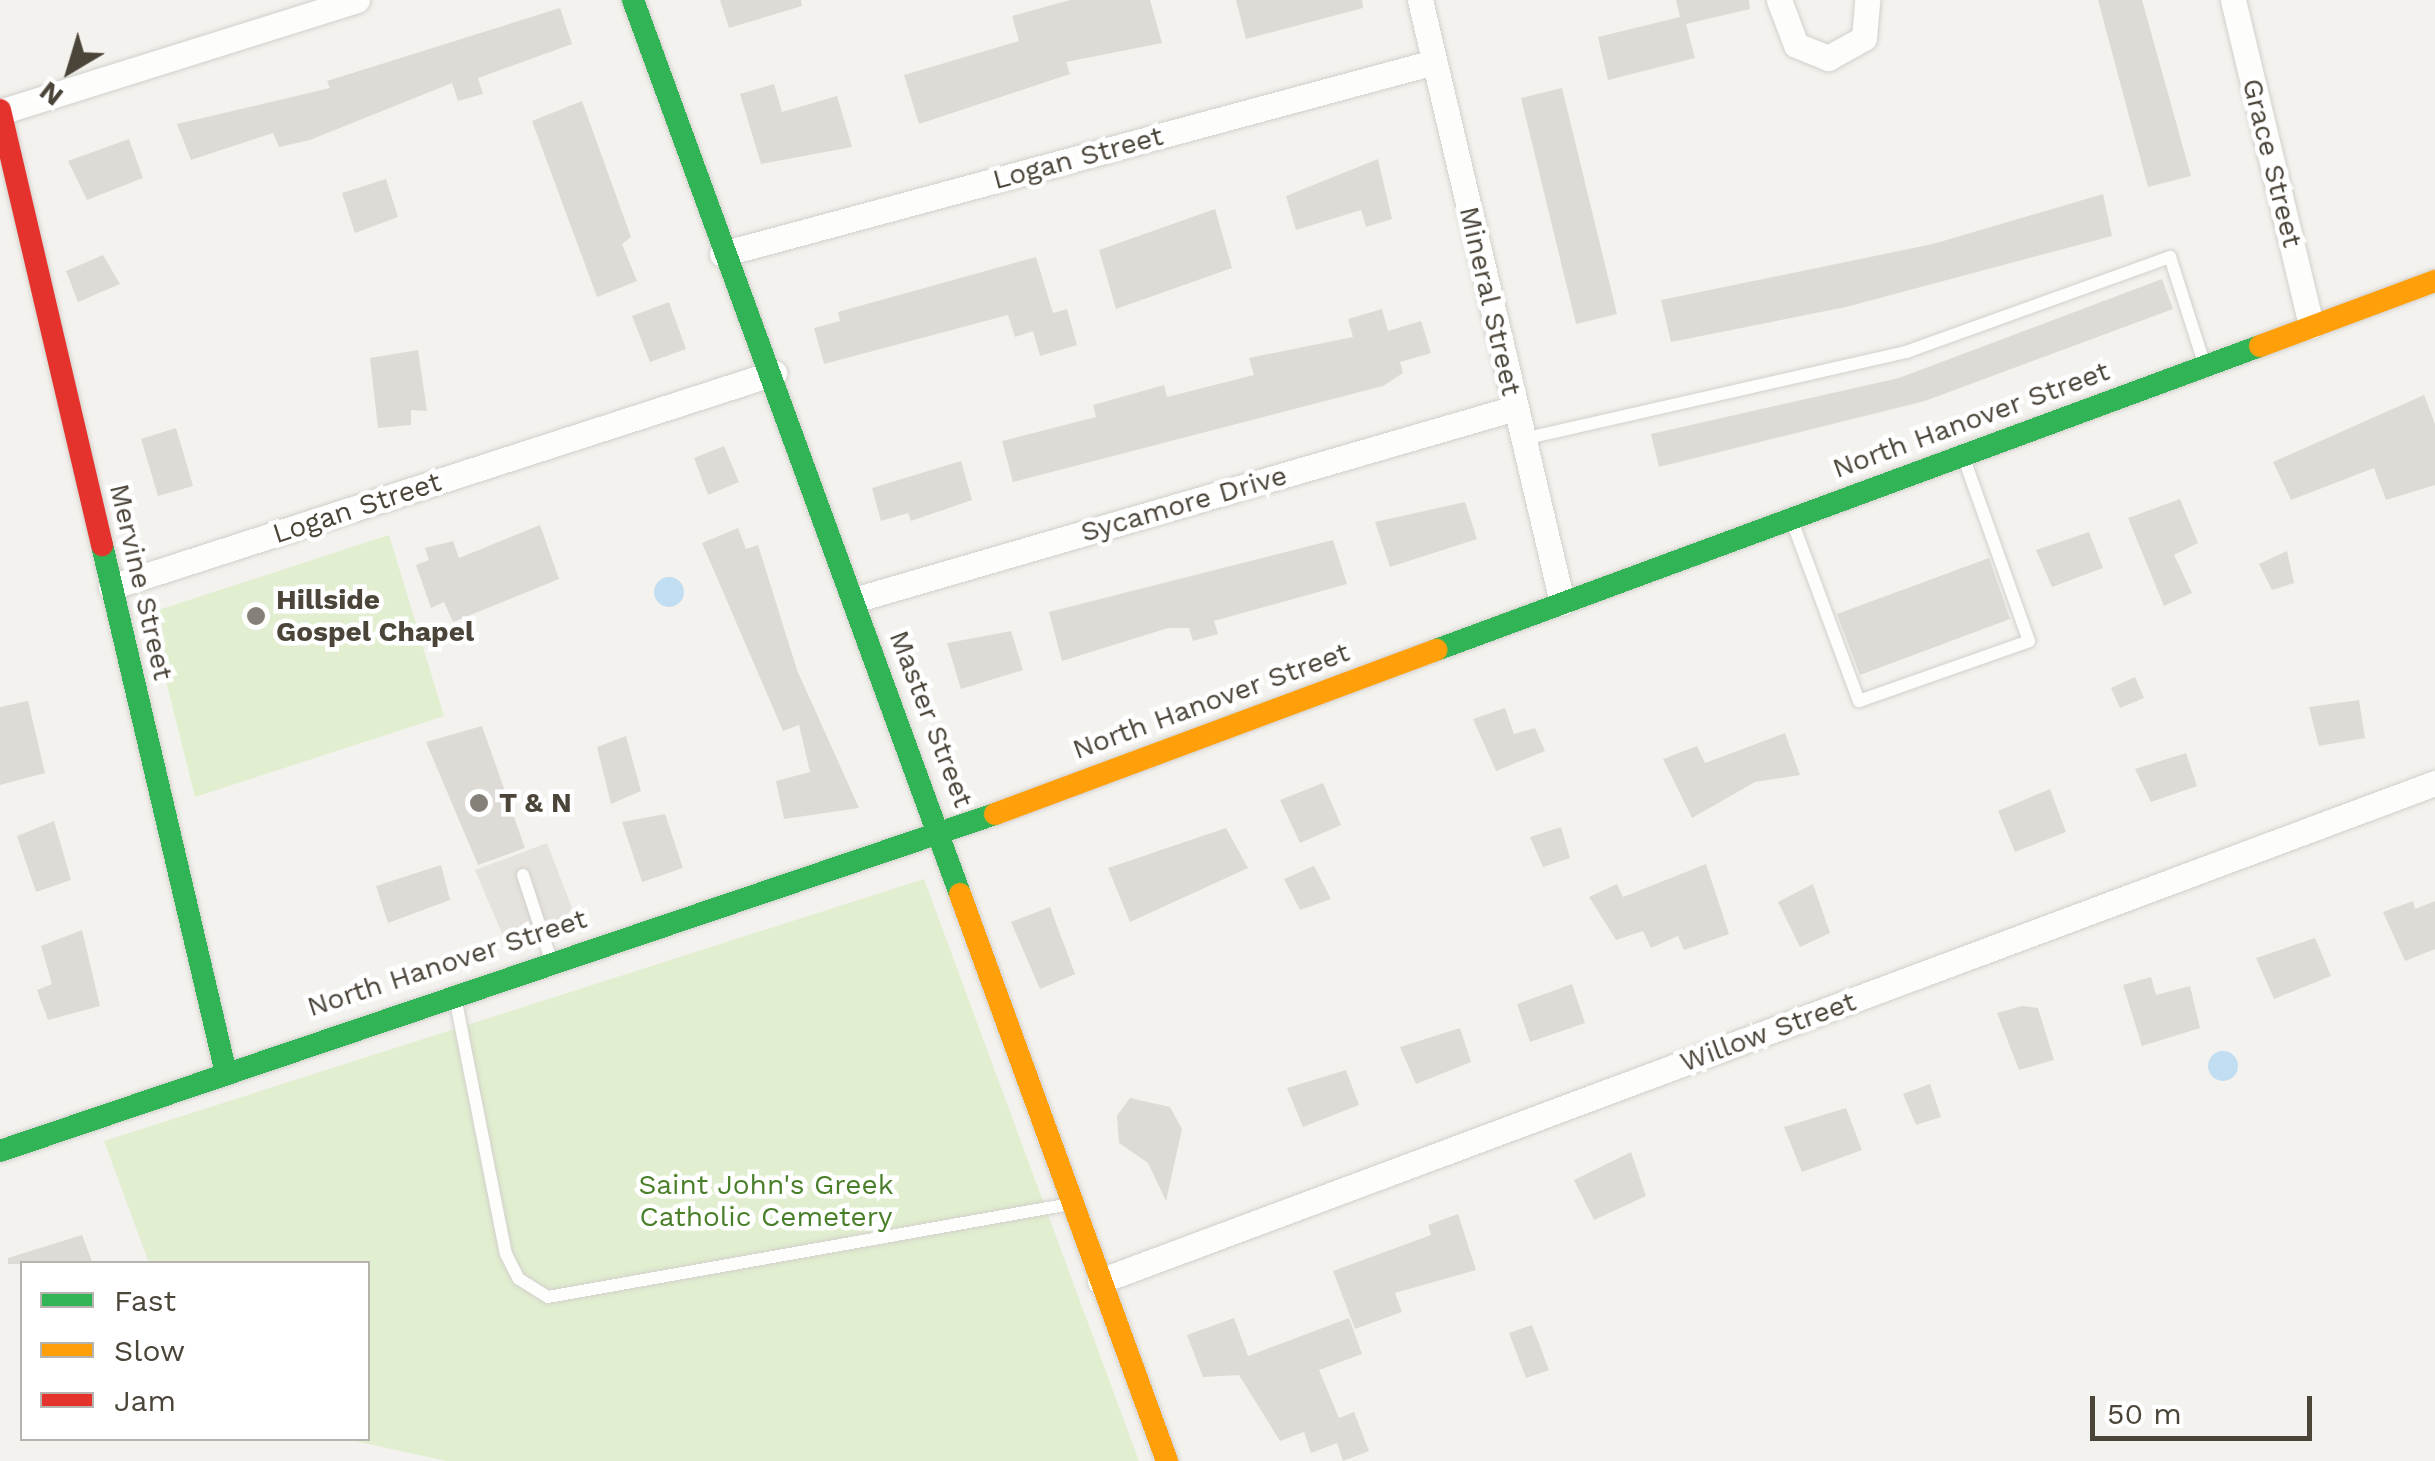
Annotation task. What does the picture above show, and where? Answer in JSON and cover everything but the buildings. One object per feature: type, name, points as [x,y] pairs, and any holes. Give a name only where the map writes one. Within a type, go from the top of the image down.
[{"type":"street","points":[[0,111],[357,0]]},
{"type":"street","name":"Master Street","points":[[633,0],[722,254],[774,374],[942,833],[1166,1461]]},
{"type":"street","name":"Mineral Street","points":[[1420,0],[1562,602]]},
{"type":"street","points":[[1779,0],[1796,45],[1828,58],[1864,38],[1866,0]]},
{"type":"street","name":"Grace Street","points":[[2233,0],[2311,326]]},
{"type":"street","name":"Logan Street","points":[[722,254],[1434,62]]},
{"type":"street","name":"Mervine Street","points":[[0,111],[225,1068]]},
{"type":"street","name":"North Hanover Street","points":[[0,1150],[225,1068],[942,833],[2435,282]]},
{"type":"street","name":"Logan Street","points":[[111,587],[774,374]]},
{"type":"street","name":"Sycamore Drive","points":[[854,600],[1514,408]]},
{"type":"street","name":"Willow Street","points":[[1100,1282],[2435,783]]},
{"type":"lane","points":[[1523,438],[1906,352],[2170,257],[2205,365]]},
{"type":"lane","points":[[1791,518],[1858,701],[2029,641],[1962,455]]},
{"type":"lane","points":[[522,875],[551,960]]},
{"type":"lane","points":[[454,992],[506,1254],[519,1279],[548,1297],[1072,1204]]},
{"type":"green space","points":[[389,535],[444,716],[195,797],[149,613]]},
{"type":"green space","name":"Saint John's Greek Catholic Cemetery","points":[[924,879],[1139,1461],[446,1461],[355,1441],[370,1441],[370,1261],[148,1261],[104,1141]]},
{"type":"shaded area","points":[[547,843],[577,921],[506,943],[475,870]]},
{"type":"water","points":[[669,577],[683,586],[684,592],[675,606],[669,607],[655,598],[654,592],[663,578]]},
{"type":"water","points":[[2223,1051],[2237,1060],[2238,1066],[2229,1080],[2223,1081],[2209,1072],[2208,1066],[2217,1052]]},
{"type":"traffic: fast","points":[[633,0],[960,894]]},
{"type":"traffic: fast","points":[[1436,650],[2260,346]]},
{"type":"traffic: fast","points":[[102,545],[225,1069]]},
{"type":"traffic: fast","points":[[0,1151],[995,814]]},
{"type":"traffic: slow","points":[[2260,346],[2435,281]]},
{"type":"traffic: slow","points":[[995,814],[1436,650]]},
{"type":"traffic: slow","points":[[960,894],[1167,1461]]},
{"type":"traffic: jam","points":[[0,110],[102,545]]},
{"type":"place","name":"Hillside Gospel Chapel","points":[[256,616]]},
{"type":"place","name":"T & N","points":[[479,803]]}]
